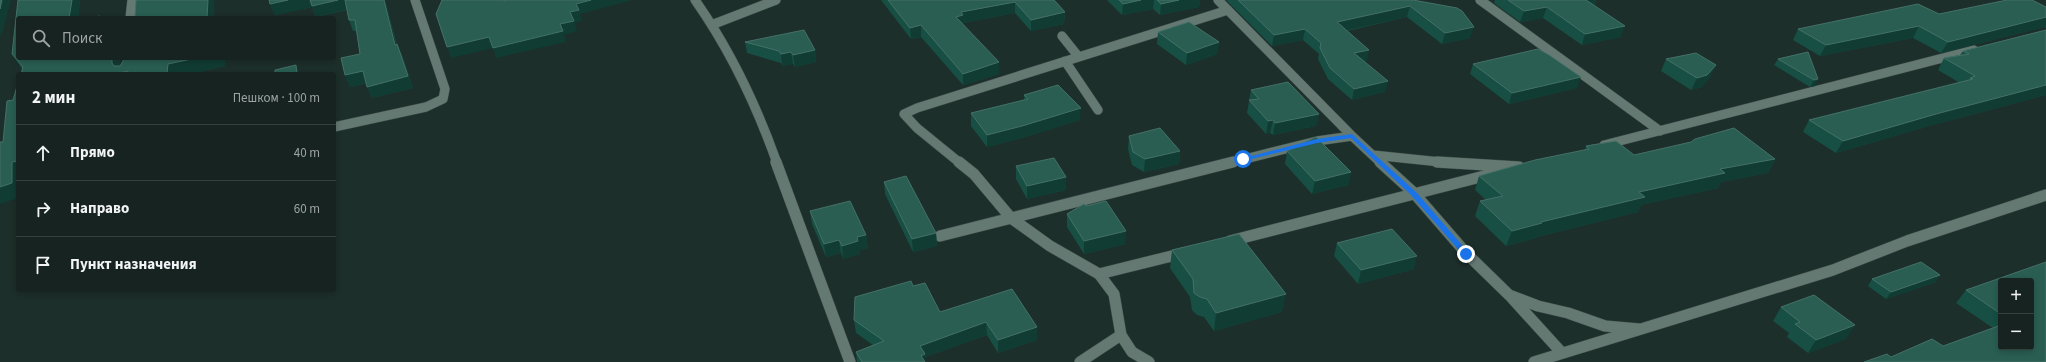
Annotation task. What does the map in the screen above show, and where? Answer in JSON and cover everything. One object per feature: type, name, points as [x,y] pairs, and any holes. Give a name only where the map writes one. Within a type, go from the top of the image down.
[{"type":"street","points":[[130,16],[132,0]]},
{"type":"street","points":[[336,127],[426,107],[443,99],[445,89],[415,0]]},
{"type":"street","points":[[695,0],[714,24],[737,67],[762,120],[804,241],[840,331],[850,362]]},
{"type":"street","points":[[714,24],[776,0]]},
{"type":"street","points":[[1218,0],[1352,136],[1414,193],[1466,254],[1509,296],[1562,353]]},
{"type":"street","points":[[1480,0],[1660,131]]},
{"type":"street","points":[[1149,362],[1132,352],[1121,335],[1114,294],[1098,274],[1050,246],[1011,218],[974,174],[917,128],[904,114],[918,108],[1078,56],[1228,10]]},
{"type":"street","points":[[1062,36],[1078,56]]},
{"type":"street","points":[[1594,148],[1713,116],[1985,47]]},
{"type":"street","points":[[1065,61],[1098,110]]},
{"type":"street","points":[[940,236],[1317,141],[1352,136]]},
{"type":"street","points":[[1221,243],[1523,166],[1440,162],[1373,155]]},
{"type":"street","points":[[1534,362],[1833,270],[1907,241],[2046,195]]},
{"type":"street","points":[[1098,274],[1190,251]]},
{"type":"street","points":[[1509,296],[1538,306],[1568,313],[1605,326],[1639,330]]},
{"type":"street","points":[[1080,362],[1121,335]]},
{"type":"building","points":[[18,0],[72,0],[69,16],[16,16]]},
{"type":"building","points":[[136,0],[208,0],[207,16],[135,16]]},
{"type":"building","points":[[269,0],[288,0],[270,4]]},
{"type":"building","points":[[310,0],[338,0],[312,6]]},
{"type":"building","points":[[345,0],[384,0],[395,45],[397,44],[408,76],[367,87],[363,71],[345,75],[341,58],[360,54],[355,20],[349,20]]},
{"type":"building","points":[[442,0],[591,0],[576,4],[579,10],[570,12],[574,21],[560,24],[563,31],[493,48],[489,37],[447,47],[436,14]]},
{"type":"building","points":[[888,0],[1054,0],[1065,12],[1031,20],[1015,2],[961,12],[963,15],[956,17],[999,62],[963,74],[921,25],[910,28]]},
{"type":"building","points":[[1119,0],[1141,0],[1123,4]]},
{"type":"building","points":[[1157,0],[1179,0],[1161,4]]},
{"type":"building","points":[[1238,0],[1413,0],[1457,8],[1462,11],[1474,27],[1445,33],[1410,6],[1337,22],[1369,50],[1354,53],[1388,81],[1354,89],[1330,68],[1320,48],[1321,43],[1305,29],[1274,35]]},
{"type":"building","points":[[1508,0],[1586,0],[1625,26],[1585,34],[1547,7],[1524,11]]},
{"type":"building","points":[[2007,0],[2032,0],[2046,7],[2046,17],[1948,42],[1919,26],[1826,45],[1798,29],[1918,4],[1939,14]]},
{"type":"building","points":[[16,18],[16,59],[12,54]]},
{"type":"building","points":[[1189,22],[1219,42],[1187,53],[1158,32]]},
{"type":"building","points":[[804,30],[815,50],[793,55],[791,52],[781,54],[779,51],[745,42]]},
{"type":"building","points":[[2046,30],[2046,85],[1936,114],[1843,141],[1809,120],[1973,79],[1970,78],[1975,76],[1944,58],[1969,54],[1963,51]]},
{"type":"building","points":[[1538,49],[1581,77],[1512,93],[1473,64]]},
{"type":"building","points":[[1808,52],[1818,79],[1814,80],[1778,59]]},
{"type":"building","points":[[1696,53],[1716,65],[1707,75],[1697,78],[1666,59]]},
{"type":"building","points":[[17,60],[112,60],[114,66],[120,66],[123,60],[187,60],[168,64],[167,72],[22,72],[23,67]]},
{"type":"building","points":[[296,65],[297,72],[275,72],[275,70]]},
{"type":"building","points":[[1288,82],[1319,114],[1275,123],[1273,120],[1268,121],[1249,100],[1259,99],[1251,90]]},
{"type":"building","points":[[1058,85],[1081,108],[987,135],[971,113],[1028,99],[1024,95]]},
{"type":"building","points":[[16,90],[16,161],[12,162],[12,183],[0,187],[0,142],[3,142],[7,101],[13,100]]},
{"type":"building","points":[[1160,128],[1180,151],[1145,159],[1133,152],[1129,136]]},
{"type":"building","points":[[1734,128],[1775,159],[1720,169],[1725,173],[1639,192],[1645,197],[1541,222],[1542,223],[1512,231],[1480,201],[1503,196],[1479,176],[1535,160],[1589,149],[1586,146],[1616,141],[1634,155],[1691,142],[1695,139]]},
{"type":"building","points":[[1316,137],[1351,172],[1315,181],[1287,151]]},
{"type":"building","points":[[1054,158],[1066,177],[1027,186],[1016,166]]},
{"type":"building","points":[[906,176],[936,233],[912,239],[884,182]]},
{"type":"building","points":[[850,201],[866,235],[857,237],[858,241],[842,246],[839,240],[824,244],[810,211]]},
{"type":"building","points":[[1106,201],[1126,231],[1084,241],[1067,214],[1084,204],[1086,206]]},
{"type":"building","points":[[1392,229],[1417,256],[1361,270],[1337,243]]},
{"type":"building","points":[[1239,234],[1286,294],[1216,313],[1207,299],[1194,293],[1193,279],[1172,250]]},
{"type":"building","points":[[1921,262],[1940,275],[1891,292],[1872,279]]},
{"type":"building","points":[[2046,262],[2046,362],[1864,362],[1887,354],[1891,357],[1932,339],[1943,346],[1998,326],[1998,350],[2034,350],[2034,278],[2000,278]]},
{"type":"building","points":[[1998,279],[1998,312],[1966,290]]},
{"type":"building","points":[[911,281],[913,286],[925,283],[940,312],[1012,289],[1037,327],[998,340],[986,322],[920,346],[925,354],[921,356],[925,362],[862,362],[856,352],[884,341],[854,320],[855,297]]},
{"type":"building","points":[[1814,295],[1855,325],[1816,340],[1795,324],[1800,322],[1781,307]]},
{"type":"route","points":[[1243,159],[1317,141],[1352,136],[1414,193],[1466,254]]}]
